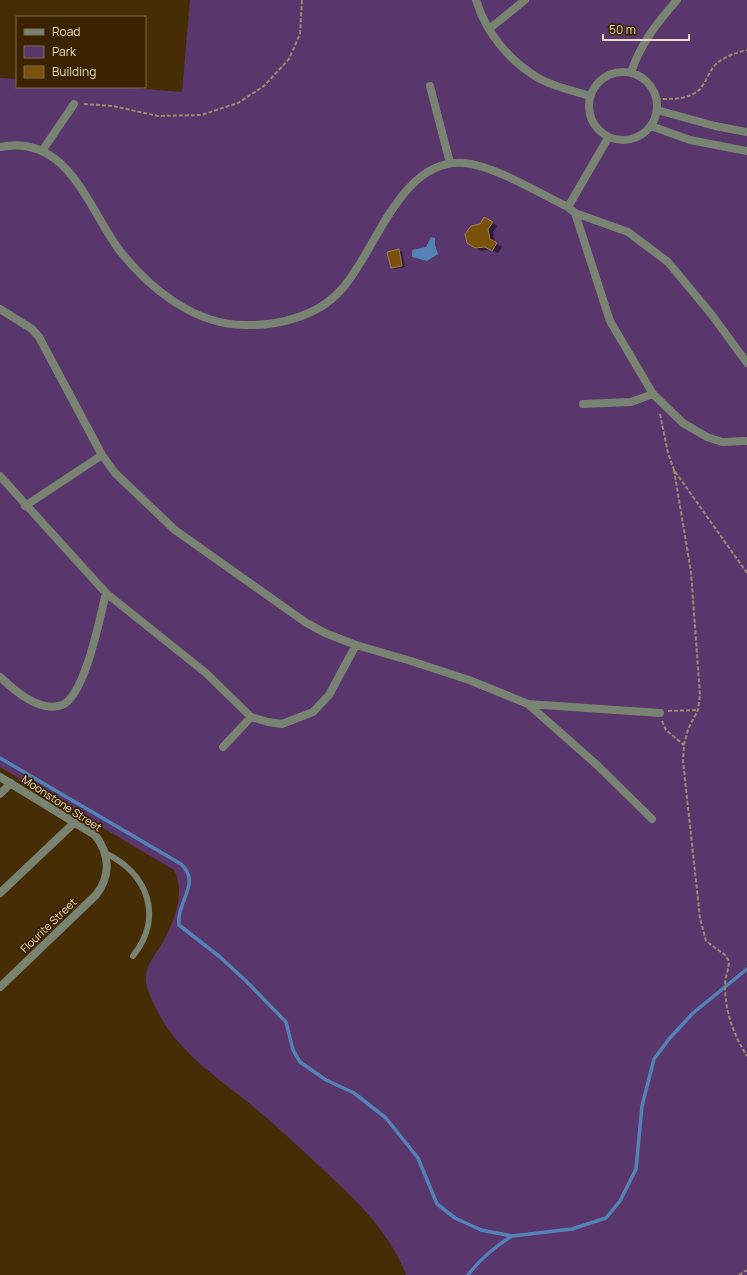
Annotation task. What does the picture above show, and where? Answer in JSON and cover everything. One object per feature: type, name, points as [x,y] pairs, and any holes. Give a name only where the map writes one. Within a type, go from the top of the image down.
[{"type":"street","points":[[476,0],[489,29],[504,51],[520,66],[541,80],[590,96]]},
{"type":"street","points":[[489,29],[525,0]]},
{"type":"street","points":[[631,73],[644,41],[677,0]]},
{"type":"street","points":[[616,72],[631,73],[648,83],[657,99],[657,110],[651,126],[646,132],[632,140],[616,140],[608,138],[597,129],[590,117],[588,103],[590,96],[597,83],[609,75],[616,72]]},
{"type":"street","points":[[430,86],[450,163]]},
{"type":"street","points":[[42,151],[74,104]]},
{"type":"street","points":[[657,110],[715,126],[747,132]]},
{"type":"street","points":[[651,126],[690,140],[747,151]]},
{"type":"street","points":[[568,207],[608,138]]},
{"type":"street","points":[[0,147],[22,147],[42,151],[67,170],[78,182],[120,251],[146,278],[189,311],[208,320],[228,324],[245,325],[265,325],[285,321],[306,314],[335,296],[352,277],[405,192],[417,179],[432,170],[450,163],[466,163],[494,171],[568,207],[575,213],[607,223],[628,232],[668,262],[712,315],[747,363]]},
{"type":"street","points":[[575,213],[610,321],[656,397],[683,423],[706,437],[722,442],[747,441]]},
{"type":"street","points":[[0,309],[32,329],[39,337],[102,455],[115,472],[174,530],[304,622],[325,633],[356,645],[454,676],[528,704],[660,713]]},
{"type":"street","points":[[583,404],[631,402],[656,397]]},
{"type":"street","points":[[25,506],[102,455]]},
{"type":"street","points":[[0,476],[25,506],[106,593],[206,673],[251,717],[282,724],[314,712],[329,695],[356,645]]},
{"type":"street","points":[[0,677],[13,689],[31,700],[50,707],[63,705],[77,690],[86,671],[106,593]]},
{"type":"street","points":[[528,704],[597,765],[652,819]]},
{"type":"street","points":[[223,747],[251,717]]},
{"type":"street","name":"Moonstone Street","points":[[0,777],[95,835],[101,842],[105,853],[106,877]]},
{"type":"street","points":[[0,794],[11,783]]},
{"type":"street","points":[[0,893],[76,822]]},
{"type":"street","name":"Flourite Street","points":[[0,987],[96,895],[104,885],[106,877]]},
{"type":"lane","points":[[105,853],[119,859],[131,870],[148,900],[150,922],[147,935],[133,956]]},
{"type":"path","points":[[74,104],[113,106],[158,116],[201,115],[238,103],[264,86],[289,59],[300,34],[302,0]]},
{"type":"path","points":[[657,99],[671,99],[688,96],[699,90],[716,64],[728,56],[747,50]]},
{"type":"path","points":[[656,397],[662,431],[674,470],[691,572],[700,695],[698,710],[688,729],[684,745],[683,761],[702,931],[706,941],[725,955],[728,961],[725,985],[728,1013],[740,1044],[747,1056]]},
{"type":"path","points":[[674,470],[747,573]]},
{"type":"path","points":[[684,745],[666,730],[660,713],[679,710],[698,710]]},
{"type":"path","points":[[739,1275],[747,1270]]},
{"type":"green space","points":[[190,0],[747,0],[747,1275],[406,1275],[399,1259],[380,1229],[357,1202],[273,1123],[194,1058],[168,1029],[155,1007],[146,983],[146,977],[151,961],[163,942],[171,925],[177,906],[179,887],[174,870],[0,767],[0,78],[16,79],[16,88],[132,88],[182,92]]},
{"type":"water","points":[[431,237],[435,238],[435,245],[438,254],[427,261],[412,257],[412,250],[426,247]]},
{"type":"building","points":[[484,217],[493,222],[488,229],[490,239],[497,243],[492,251],[485,247],[475,248],[467,243],[465,234],[471,226],[480,224]]},
{"type":"building","points":[[399,249],[402,266],[391,268],[387,252]]},
{"type":"waterway","points":[[0,758],[181,864],[187,871],[189,886],[181,908],[179,925],[220,957],[286,1022],[293,1050],[300,1062],[326,1080],[354,1093],[386,1118],[418,1158],[437,1204],[455,1218],[481,1230],[512,1236],[572,1229],[606,1218],[620,1201],[636,1169],[642,1106],[654,1059],[669,1039],[693,1013],[747,969]]},
{"type":"waterway","points":[[468,1275],[488,1253],[512,1236]]}]
